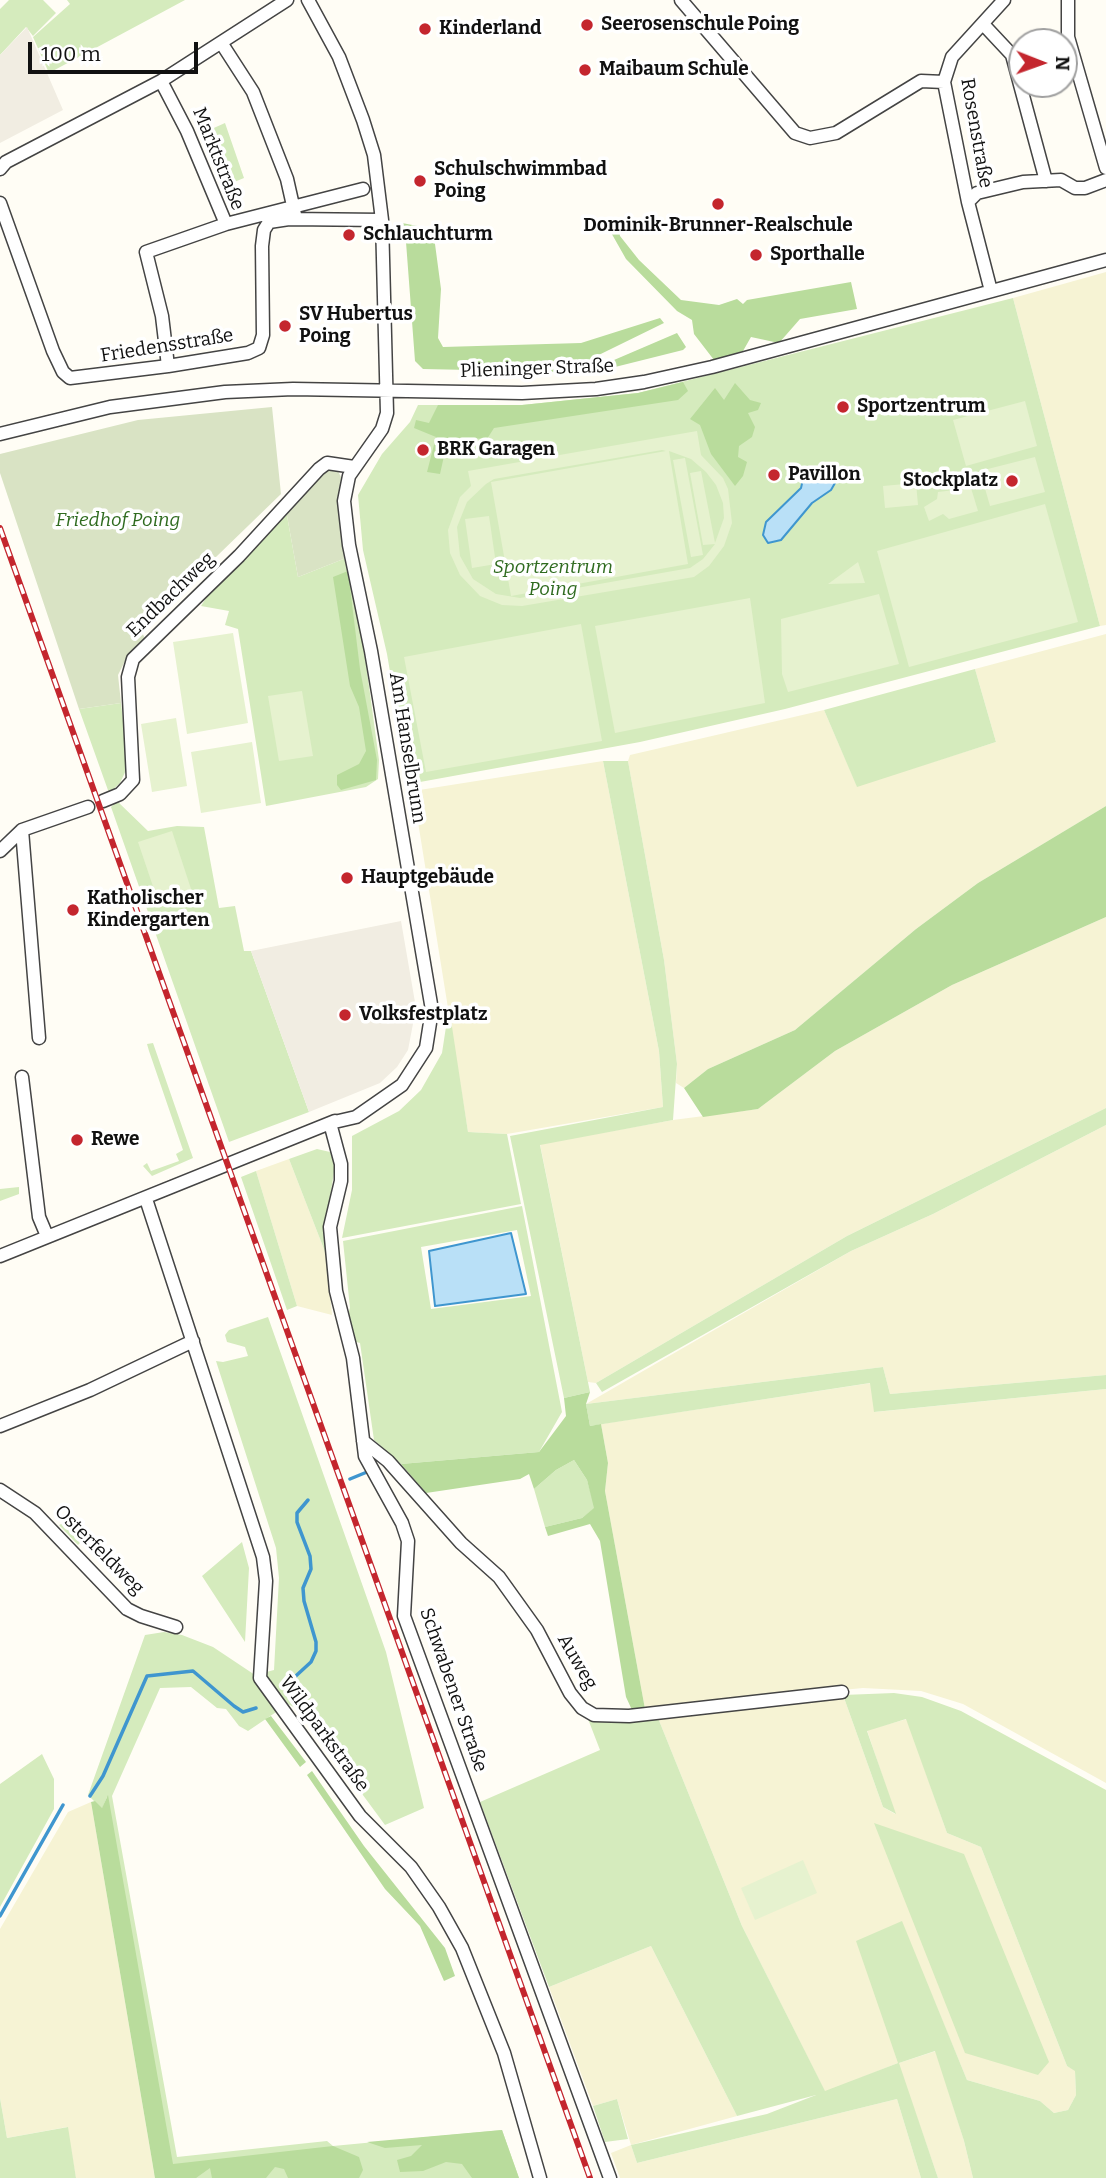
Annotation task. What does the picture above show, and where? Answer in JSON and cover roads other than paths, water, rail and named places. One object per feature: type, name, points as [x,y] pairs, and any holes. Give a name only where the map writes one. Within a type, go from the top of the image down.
[{"type":"street","points":[[0,169],[6,162],[162,81],[287,0]]},
{"type":"street","name":"Am Hanselbrunn","points":[[0,1256],[330,1123],[356,1117],[402,1085],[420,1061],[431,1025],[432,1010],[371,651],[349,545],[344,501],[354,467],[385,421],[387,391],[382,220],[374,155],[363,120],[339,57],[308,0]]},
{"type":"street","name":"Rosenstraße","points":[[991,291],[968,202],[944,82],[953,57],[1004,0]]},
{"type":"street","points":[[1068,0],[1068,37],[1106,168]]},
{"type":"street","points":[[686,2],[788,127],[810,138],[836,132],[921,81],[944,82]]},
{"type":"street","points":[[983,24],[1012,55],[1046,181]]},
{"type":"street","points":[[222,44],[253,92],[294,205],[296,219]]},
{"type":"street","name":"Marktstraße","points":[[162,81],[187,131],[226,224],[146,252],[162,316],[168,366]]},
{"type":"street","points":[[968,202],[977,193],[1023,182],[1060,180],[1075,188],[1085,188],[1106,180]]},
{"type":"street","points":[[226,224],[363,188]]},
{"type":"street","name":"Friedensstraße","points":[[0,203],[63,372],[70,378],[168,366],[248,353],[259,348],[263,335],[264,230],[269,222],[296,219],[382,220]]},
{"type":"street","name":"Plieninger Straße","points":[[0,434],[110,407],[191,395],[293,389],[576,391],[644,382],[724,364],[1106,260]]},
{"type":"street","name":"Endbachweg","points":[[103,802],[120,794],[132,780],[128,677],[132,659],[239,556],[319,469],[327,463],[354,467]]},
{"type":"street","points":[[0,835],[19,832],[88,807]]},
{"type":"street","points":[[0,851],[19,832]]},
{"type":"street","points":[[19,832],[39,1038]]},
{"type":"street","points":[[22,1077],[39,1217],[47,1236]]},
{"type":"street","name":"Schwabener Straße","points":[[330,1123],[341,1164],[341,1181],[330,1227],[330,1247],[340,1314],[353,1358],[365,1457],[402,1523],[408,1541],[404,1616],[610,2178]]},
{"type":"street","name":"Wildparkstraße","points":[[146,1199],[232,1453],[266,1567],[260,1678],[360,1816],[411,1867],[445,1917],[483,1994],[504,2053],[540,2178]]},
{"type":"street","points":[[0,1426],[90,1390],[193,1341]]},
{"type":"street","name":"Auweg","points":[[363,1441],[388,1461],[461,1543],[499,1577],[537,1630],[570,1693],[582,1708],[594,1715],[629,1716],[842,1692]]},
{"type":"street","name":"Osterfeldweg","points":[[0,1490],[35,1514],[127,1608],[141,1616],[176,1627]]},
{"type":"water","points":[[828,465],[835,466],[839,476],[831,490],[812,503],[781,540],[768,543],[763,535],[766,522],[801,488],[803,479]]},
{"type":"water","points":[[511,1233],[526,1294],[435,1306],[429,1251]]},
{"type":"waterway","points":[[350,1479],[367,1472]]},
{"type":"waterway","points":[[286,1685],[311,1662],[316,1651],[303,1588],[311,1569],[310,1556],[297,1522],[297,1513],[308,1500]]},
{"type":"waterway","points":[[90,1796],[103,1776],[147,1676],[193,1671],[243,1712],[256,1708]]},
{"type":"waterway","points":[[0,1916],[63,1805]]},
{"type":"railway","points":[[0,528],[590,2178]]},
{"type":"place","name":"Seerosenschule Poing","points":[[587,25]]},
{"type":"place","name":"Kinderland","points":[[425,29]]},
{"type":"place","name":"Maibaum Schule","points":[[585,70]]},
{"type":"place","name":"Schulschwimmbad Poing","points":[[420,181]]},
{"type":"place","name":"Dominik-Brunner-Realschule","points":[[718,204]]},
{"type":"place","name":"Schlauchturm","points":[[349,235]]},
{"type":"place","name":"Sporthalle","points":[[756,255]]},
{"type":"place","name":"SV Hubertus Poing","points":[[285,326]]},
{"type":"place","name":"Sportzentrum","points":[[843,407]]},
{"type":"place","name":"BRK Garagen","points":[[423,450]]},
{"type":"place","name":"Pavillon","points":[[774,475]]},
{"type":"place","name":"Stockplatz","points":[[1012,481]]},
{"type":"place","name":"Hauptgebäude","points":[[347,878]]},
{"type":"place","name":"Katholischer Kindergarten","points":[[73,910]]},
{"type":"place","name":"Volksfestplatz","points":[[345,1015]]},
{"type":"place","name":"Rewe","points":[[77,1140]]},
{"type":"park label","name":"Friedhof Poing","points":[[118,521]]},
{"type":"park label","name":"Sportzentrum Poing","points":[[553,579]]}]
